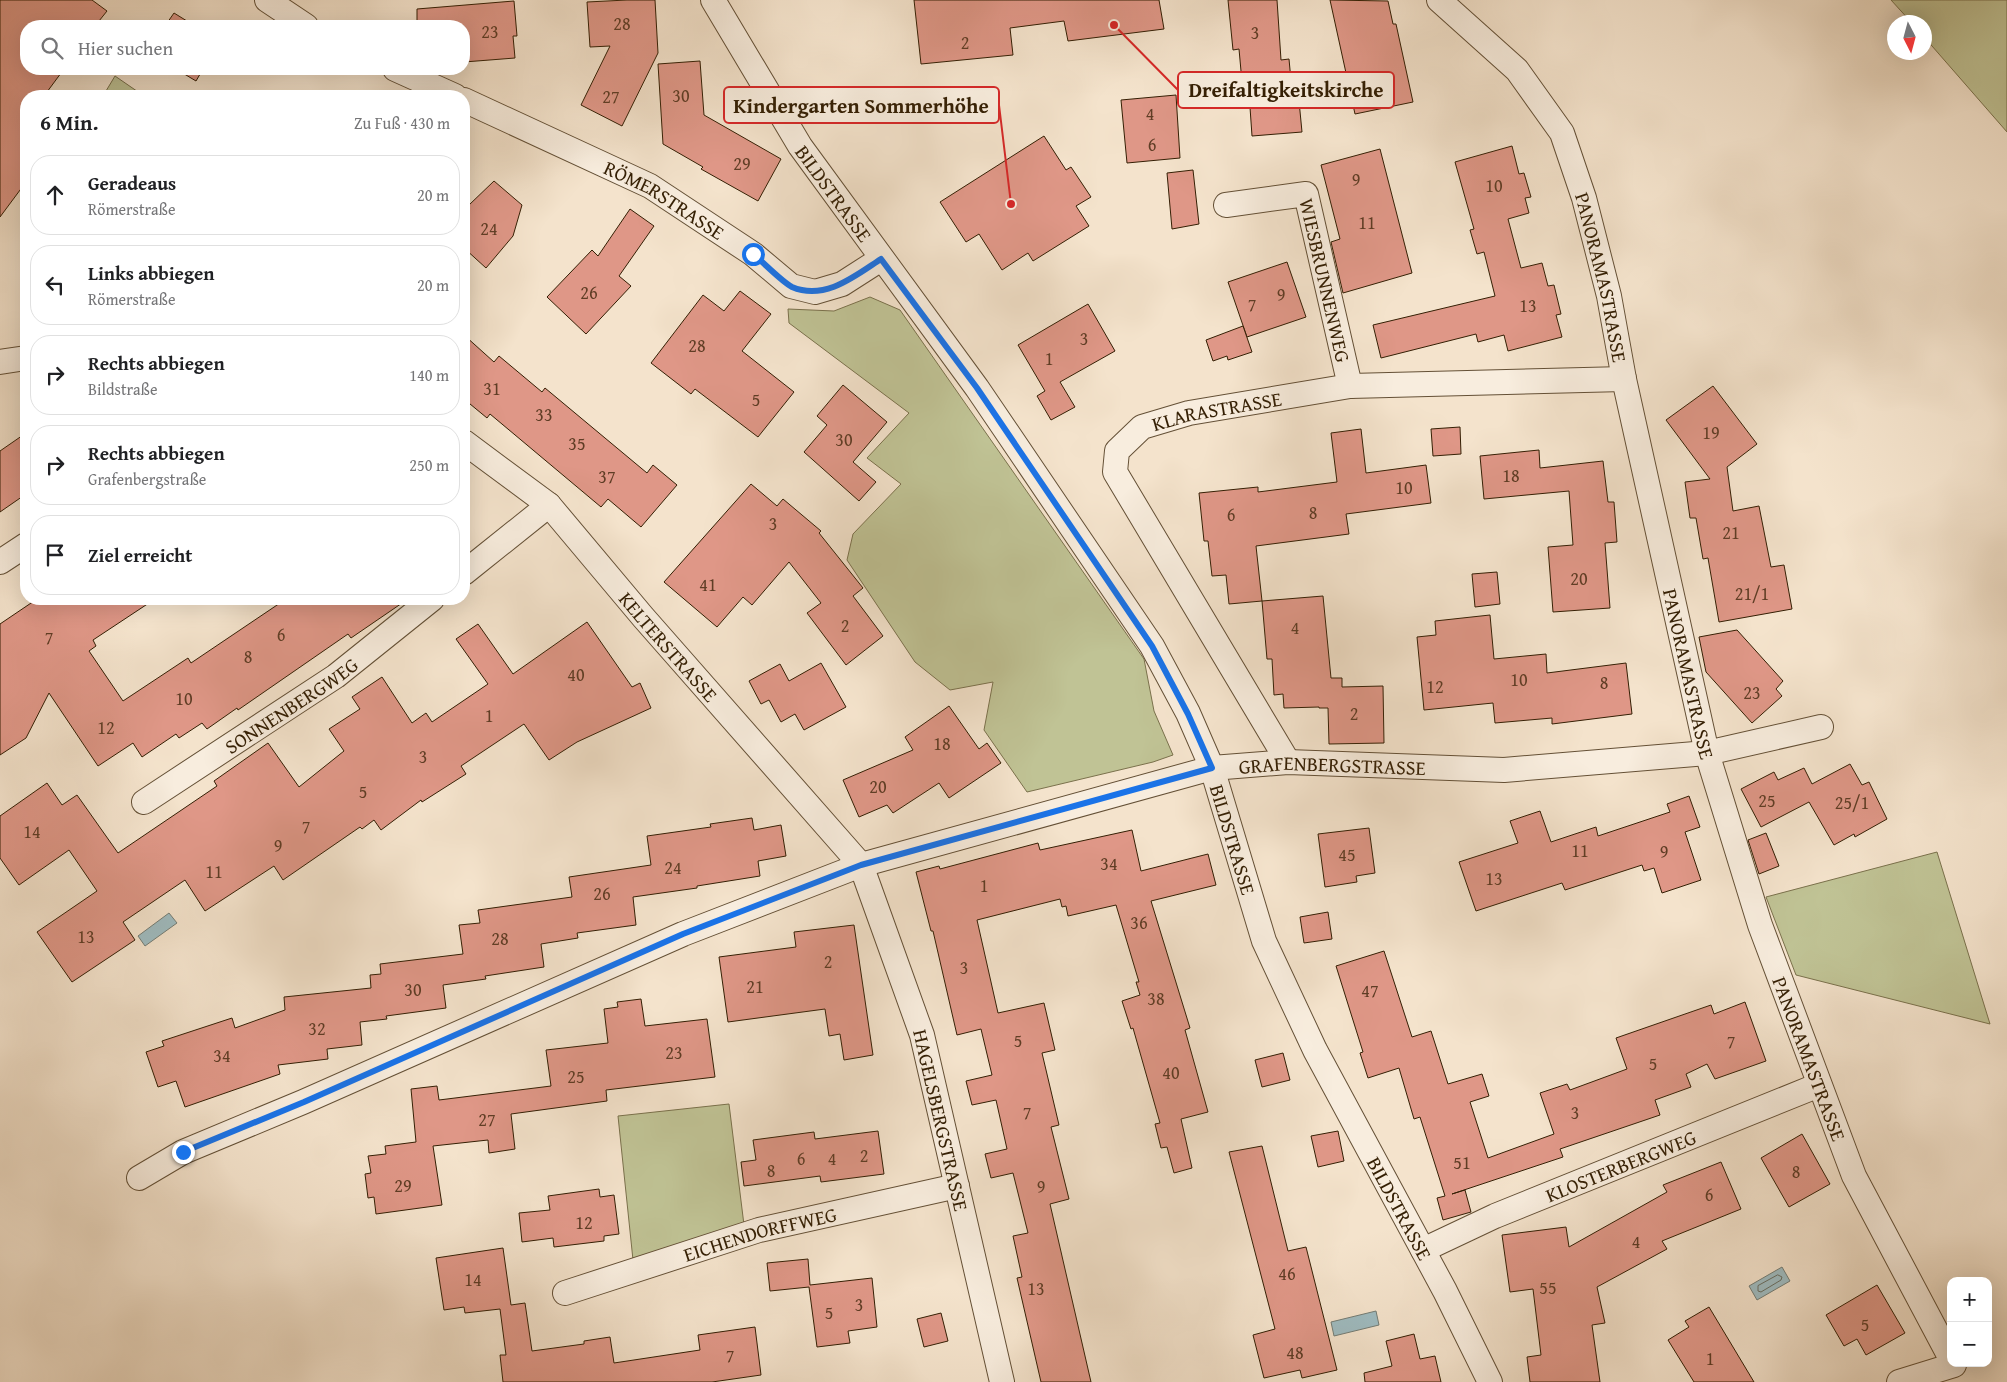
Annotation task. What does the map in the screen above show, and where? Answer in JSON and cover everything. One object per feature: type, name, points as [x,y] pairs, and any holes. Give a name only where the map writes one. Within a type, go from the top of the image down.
[{"type":"street","points":[[267,0],[297,20]]},
{"type":"street","name":"BILDSTRASSE","points":[[713,0],[800,146],[977,388],[1152,646],[1188,714],[1212,768],[1264,941],[1315,1050],[1445,1290],[1490,1382]]},
{"type":"street","name":"PANORAMASTRASSE","points":[[1439,0],[1516,70],[1562,132],[1584,198],[1609,296],[1624,379],[1707,753],[1760,925],[1854,1176],[1947,1352]]},
{"type":"street","points":[[408,75],[442,90]]},
{"type":"street","name":"RÖMERSTRASSE","points":[[470,103],[650,186],[753,254],[791,286],[815,292],[842,284],[881,259]]},
{"type":"street","name":"WIESBRUNNENWEG","points":[[1226,205],[1306,194],[1350,386]]},
{"type":"street","points":[[0,362],[20,359]]},
{"type":"street","name":"KLARASTRASSE","points":[[1288,762],[1115,472],[1117,451],[1142,427],[1189,412],[1350,386],[1624,379]]},
{"type":"street","name":"KELTERSTRASSE","points":[[470,446],[549,505],[643,617],[861,865]]},
{"type":"street","points":[[470,568],[549,505]]},
{"type":"street","points":[[0,562],[20,549]]},
{"type":"street","name":"SONNENBERGWEG","points":[[144,802],[336,676],[425,605]]},
{"type":"street","name":"GRAFENBERGSTRASSE","points":[[139,1178],[183,1152],[304,1102],[683,934],[861,865],[1212,768],[1288,762],[1504,770],[1707,753],[1821,727]]},
{"type":"street","name":"HAGELSBERGSTRASSE","points":[[861,865],[922,1035],[1002,1382]]},
{"type":"street","name":"KLOSTERBERGWEG","points":[[1423,1250],[1495,1216],[1819,1085]]},
{"type":"street","name":"EICHENDORFFWEG","points":[[565,1293],[759,1230],[957,1186]]},
{"type":"street","points":[[1899,1382],[1955,1367]]},
{"type":"green space","points":[[1891,0],[2007,0],[2007,132],[1932,46],[1932,15],[1905,15]]},
{"type":"green space","points":[[115,76],[135,90],[107,90]]},
{"type":"green space","points":[[870,297],[900,310],[1144,659],[1154,711],[1173,755],[1153,762],[1027,792],[984,730],[993,682],[950,690],[915,662],[847,560],[853,534],[901,484],[867,458],[909,413],[789,323],[788,309],[834,311]]},
{"type":"green space","points":[[1937,852],[1990,1024],[1796,975],[1766,897]]},
{"type":"green space","points":[[729,1104],[744,1225],[633,1260],[618,1116]]},
{"type":"water","points":[[169,913],[177,923],[145,946],[138,936]]},
{"type":"water","points":[[1782,1267],[1790,1281],[1757,1300],[1749,1286]]},
{"type":"water","points":[[1376,1311],[1379,1325],[1334,1336],[1331,1322]]},
{"type":"building","points":[[0,0],[92,0],[107,11],[100,20],[20,20],[20,75],[60,75],[48,90],[20,90],[20,190],[0,217]]},
{"type":"building","points":[[655,0],[658,53],[622,126],[581,105],[610,46],[590,47],[587,2]]},
{"type":"building","points":[[914,0],[1159,0],[1164,29],[1068,41],[1064,21],[1010,28],[1013,55],[921,64]]},
{"type":"building","points":[[1228,0],[1277,0],[1281,60],[1289,59],[1293,102],[1299,101],[1302,132],[1252,136],[1249,93],[1243,93],[1239,49],[1233,50]]},
{"type":"building","points":[[1330,0],[1388,1],[1393,24],[1396,24],[1413,102],[1355,114]]},
{"type":"building","points":[[514,1],[517,36],[513,36],[515,58],[470,62],[470,20],[417,20],[417,9]]},
{"type":"building","points":[[174,13],[185,20],[169,20]]},
{"type":"building","points":[[700,61],[704,115],[781,159],[758,201],[701,169],[703,167],[663,144],[658,64]]},
{"type":"building","points":[[186,75],[200,75],[196,81]]},
{"type":"building","points":[[1176,95],[1180,158],[1127,163],[1121,100]]},
{"type":"building","points":[[1044,136],[1066,170],[1071,167],[1091,197],[1076,206],[1089,226],[1033,261],[1028,253],[1002,270],[979,234],[966,242],[940,202]]},
{"type":"building","points":[[1512,146],[1519,174],[1524,173],[1531,197],[1525,198],[1529,213],[1508,219],[1521,268],[1542,263],[1548,286],[1554,285],[1561,314],[1556,315],[1562,337],[1508,351],[1504,335],[1478,342],[1476,334],[1381,358],[1373,325],[1495,296],[1484,252],[1477,254],[1470,230],[1474,229],[1455,162]]},
{"type":"building","points":[[1380,149],[1412,273],[1343,293],[1331,242],[1340,239],[1321,165]]},
{"type":"building","points":[[1193,170],[1199,224],[1172,229],[1167,173]]},
{"type":"building","points":[[494,181],[522,205],[513,236],[486,268],[470,253],[470,204]]},
{"type":"building","points":[[630,209],[654,226],[619,276],[631,286],[586,334],[547,297],[592,250],[598,256]]},
{"type":"building","points":[[1287,262],[1306,317],[1247,337],[1228,282]]},
{"type":"building","points":[[740,291],[771,314],[742,351],[794,392],[758,437],[695,389],[691,394],[651,363],[703,295],[724,311]]},
{"type":"building","points":[[1088,304],[1115,351],[1060,382],[1075,407],[1051,420],[1037,396],[1045,391],[1018,345]]},
{"type":"building","points":[[1243,326],[1252,352],[1228,360],[1227,356],[1213,361],[1206,340]]},
{"type":"building","points":[[470,340],[494,362],[499,356],[542,392],[545,388],[647,473],[653,465],[677,485],[641,527],[608,499],[601,507],[490,414],[487,418],[470,404]]},
{"type":"building","points":[[843,385],[887,422],[853,462],[876,482],[859,501],[804,452],[827,425],[817,416]]},
{"type":"building","points":[[1713,386],[1757,444],[1727,467],[1733,511],[1759,506],[1771,567],[1784,565],[1792,609],[1719,622],[1708,558],[1703,559],[1696,518],[1690,518],[1685,482],[1710,479],[1666,420]]},
{"type":"building","points":[[1460,427],[1461,454],[1433,456],[1431,429]]},
{"type":"building","points":[[1361,429],[1366,473],[1426,465],[1431,503],[1346,514],[1349,534],[1256,546],[1262,601],[1229,604],[1226,575],[1212,576],[1208,541],[1204,541],[1199,493],[1258,487],[1258,492],[1337,482],[1331,433]]},
{"type":"building","points":[[20,437],[20,498],[0,512],[0,451]]},
{"type":"building","points":[[1539,450],[1540,468],[1603,461],[1608,502],[1614,502],[1617,542],[1605,543],[1610,608],[1553,612],[1548,547],[1573,545],[1569,491],[1484,499],[1480,456]]},
{"type":"building","points":[[751,484],[777,506],[783,499],[821,531],[819,533],[863,588],[853,596],[883,636],[846,665],[807,613],[821,603],[789,562],[752,605],[743,597],[717,627],[664,582]]},
{"type":"building","points":[[1497,572],[1500,604],[1475,607],[1472,574]]},
{"type":"building","points":[[1323,596],[1331,678],[1342,678],[1342,687],[1383,686],[1384,743],[1329,744],[1328,708],[1284,708],[1283,694],[1274,695],[1272,659],[1267,659],[1262,601]]},
{"type":"building","points":[[28,605],[146,605],[93,640],[96,646],[89,651],[123,701],[188,658],[191,663],[277,605],[399,605],[351,638],[348,634],[238,710],[237,708],[207,729],[202,723],[179,738],[176,734],[142,757],[133,743],[98,766],[49,693],[26,738],[0,755],[0,624]]},
{"type":"building","points":[[1490,615],[1494,659],[1546,654],[1547,673],[1626,663],[1632,714],[1552,724],[1552,718],[1495,723],[1493,703],[1424,710],[1417,637],[1436,635],[1435,621]]},
{"type":"building","points":[[587,622],[632,687],[640,683],[651,708],[577,742],[549,760],[524,724],[461,766],[466,774],[422,802],[421,800],[381,830],[374,820],[362,829],[360,827],[283,880],[274,866],[205,911],[185,880],[123,922],[135,940],[72,982],[37,932],[97,891],[69,850],[19,885],[0,858],[0,816],[47,783],[62,805],[77,795],[118,853],[217,786],[214,781],[268,743],[299,787],[344,751],[329,729],[360,709],[352,697],[382,677],[412,723],[426,713],[432,722],[488,684],[456,639],[478,624],[513,674]]},
{"type":"building","points":[[1737,630],[1783,681],[1776,689],[1782,696],[1752,723],[1706,672],[1699,637]]},
{"type":"building","points":[[821,663],[846,707],[804,730],[795,714],[781,722],[769,700],[761,704],[749,681],[780,664],[789,681]]},
{"type":"building","points":[[949,706],[979,749],[987,743],[1001,763],[949,798],[939,783],[893,813],[887,805],[859,817],[843,780],[913,750],[905,737]]},
{"type":"building","points":[[1850,764],[1862,785],[1869,782],[1887,819],[1855,837],[1854,834],[1834,845],[1809,802],[1761,827],[1741,789],[1774,772],[1778,780],[1804,768],[1812,784]]},
{"type":"building","points":[[1689,796],[1700,827],[1685,832],[1701,880],[1662,893],[1654,868],[1644,871],[1642,865],[1565,890],[1562,883],[1476,911],[1459,862],[1518,843],[1510,821],[1540,811],[1551,842],[1596,827],[1598,836],[1670,812],[1667,804]]},
{"type":"building","points":[[752,818],[754,830],[781,825],[786,856],[758,861],[760,876],[697,886],[697,888],[633,897],[636,925],[577,933],[578,938],[541,944],[544,967],[485,976],[486,979],[443,985],[446,1008],[386,1016],[387,1019],[360,1022],[362,1045],[327,1049],[328,1059],[278,1065],[280,1074],[185,1107],[176,1081],[158,1087],[146,1052],[164,1046],[162,1041],[232,1018],[235,1028],[285,1010],[284,997],[371,988],[370,975],[381,974],[380,964],[463,954],[459,925],[480,923],[478,910],[572,897],[569,877],[651,865],[647,836],[711,827],[710,824]]},
{"type":"building","points":[[1369,828],[1375,873],[1356,876],[1357,882],[1325,887],[1318,834]]},
{"type":"building","points":[[1132,830],[1141,871],[1208,854],[1216,885],[1151,901],[1190,1028],[1185,1030],[1208,1112],[1181,1119],[1192,1168],[1174,1173],[1167,1147],[1161,1148],[1155,1124],[1160,1123],[1133,1028],[1131,1029],[1122,1001],[1140,995],[1136,982],[1139,982],[1116,905],[1068,916],[1066,906],[1062,907],[1060,899],[977,920],[998,1013],[1044,1003],[1055,1050],[1042,1053],[1059,1125],[1051,1127],[1069,1199],[1050,1204],[1091,1382],[1041,1382],[1017,1278],[1022,1277],[1013,1236],[1028,1233],[1013,1173],[991,1178],[985,1154],[1007,1149],[996,1100],[972,1105],[966,1081],[992,1075],[981,1029],[957,1035],[933,931],[931,931],[916,872],[939,866],[940,869],[1038,843],[1040,850]]},
{"type":"building","points":[[1766,833],[1779,866],[1759,874],[1748,840]]},
{"type":"building","points":[[1328,912],[1332,939],[1304,943],[1300,917]]},
{"type":"building","points":[[854,925],[873,1055],[844,1060],[840,1034],[829,1036],[825,1009],[728,1022],[719,957],[796,947],[794,932]]},
{"type":"building","points":[[1384,951],[1412,1037],[1431,1031],[1448,1084],[1482,1074],[1489,1096],[1470,1102],[1488,1158],[1554,1134],[1540,1093],[1567,1084],[1570,1090],[1627,1069],[1616,1038],[1711,1005],[1714,1014],[1745,1002],[1766,1061],[1715,1079],[1707,1064],[1686,1074],[1691,1087],[1655,1100],[1660,1115],[1560,1149],[1563,1157],[1452,1194],[1465,1190],[1471,1212],[1443,1220],[1437,1198],[1445,1196],[1420,1117],[1414,1119],[1399,1068],[1368,1078],[1360,1053],[1363,1052],[1336,966]]},
{"type":"building","points":[[641,999],[645,1026],[707,1019],[715,1077],[606,1090],[607,1101],[511,1114],[515,1149],[489,1153],[488,1140],[433,1146],[442,1205],[376,1214],[374,1197],[368,1198],[365,1174],[371,1173],[368,1156],[386,1154],[385,1146],[416,1142],[411,1089],[437,1086],[439,1100],[551,1086],[546,1050],[608,1043],[604,1009],[618,1007],[617,1002]]},
{"type":"building","points":[[1283,1053],[1290,1080],[1262,1087],[1255,1060]]},
{"type":"building","points":[[878,1131],[884,1174],[821,1182],[820,1176],[744,1186],[741,1162],[756,1160],[753,1140],[814,1132],[815,1139]]},
{"type":"building","points":[[1338,1131],[1344,1161],[1318,1167],[1311,1136]]},
{"type":"building","points":[[1802,1134],[1830,1184],[1789,1207],[1761,1158]]},
{"type":"building","points":[[1262,1146],[1288,1251],[1306,1247],[1337,1370],[1302,1378],[1300,1370],[1264,1378],[1253,1335],[1275,1329],[1229,1152]]},
{"type":"building","points":[[1721,1162],[1741,1209],[1662,1241],[1667,1249],[1597,1287],[1605,1323],[1592,1325],[1600,1382],[1530,1382],[1527,1357],[1541,1355],[1533,1289],[1510,1292],[1502,1235],[1566,1227],[1569,1247],[1667,1192],[1663,1185]]},
{"type":"building","points":[[599,1189],[600,1197],[614,1195],[619,1234],[604,1236],[604,1241],[554,1247],[553,1238],[522,1242],[519,1213],[550,1210],[548,1196]]},
{"type":"building","points":[[503,1248],[511,1305],[525,1303],[532,1351],[584,1344],[584,1341],[610,1337],[614,1363],[700,1350],[698,1335],[755,1327],[761,1375],[712,1382],[503,1382],[500,1355],[506,1355],[500,1309],[465,1313],[464,1307],[444,1310],[436,1258]]},
{"type":"building","points":[[808,1259],[810,1285],[872,1278],[877,1327],[848,1331],[850,1343],[817,1347],[809,1287],[770,1291],[767,1263]]},
{"type":"building","points":[[1877,1285],[1905,1333],[1866,1355],[1857,1339],[1844,1346],[1826,1315]]},
{"type":"building","points":[[1709,1307],[1754,1382],[1694,1382],[1668,1340],[1689,1327],[1685,1321]]},
{"type":"building","points":[[941,1313],[948,1341],[924,1347],[917,1319]]},
{"type":"building","points":[[1414,1334],[1420,1359],[1435,1356],[1441,1382],[1365,1382],[1364,1373],[1392,1366],[1386,1341]]},
{"type":"place","name":"Dreifaltigkeitskirche","points":[[1114,25]]},
{"type":"place","name":"Kindergarten Sommerhöhe","points":[[1011,204]]},
{"type":"route","points":[[183,1152],[304,1102],[683,934],[861,865],[1212,768],[1188,714],[1152,646],[977,388],[881,259],[842,284],[815,292],[791,286],[753,254]]}]
